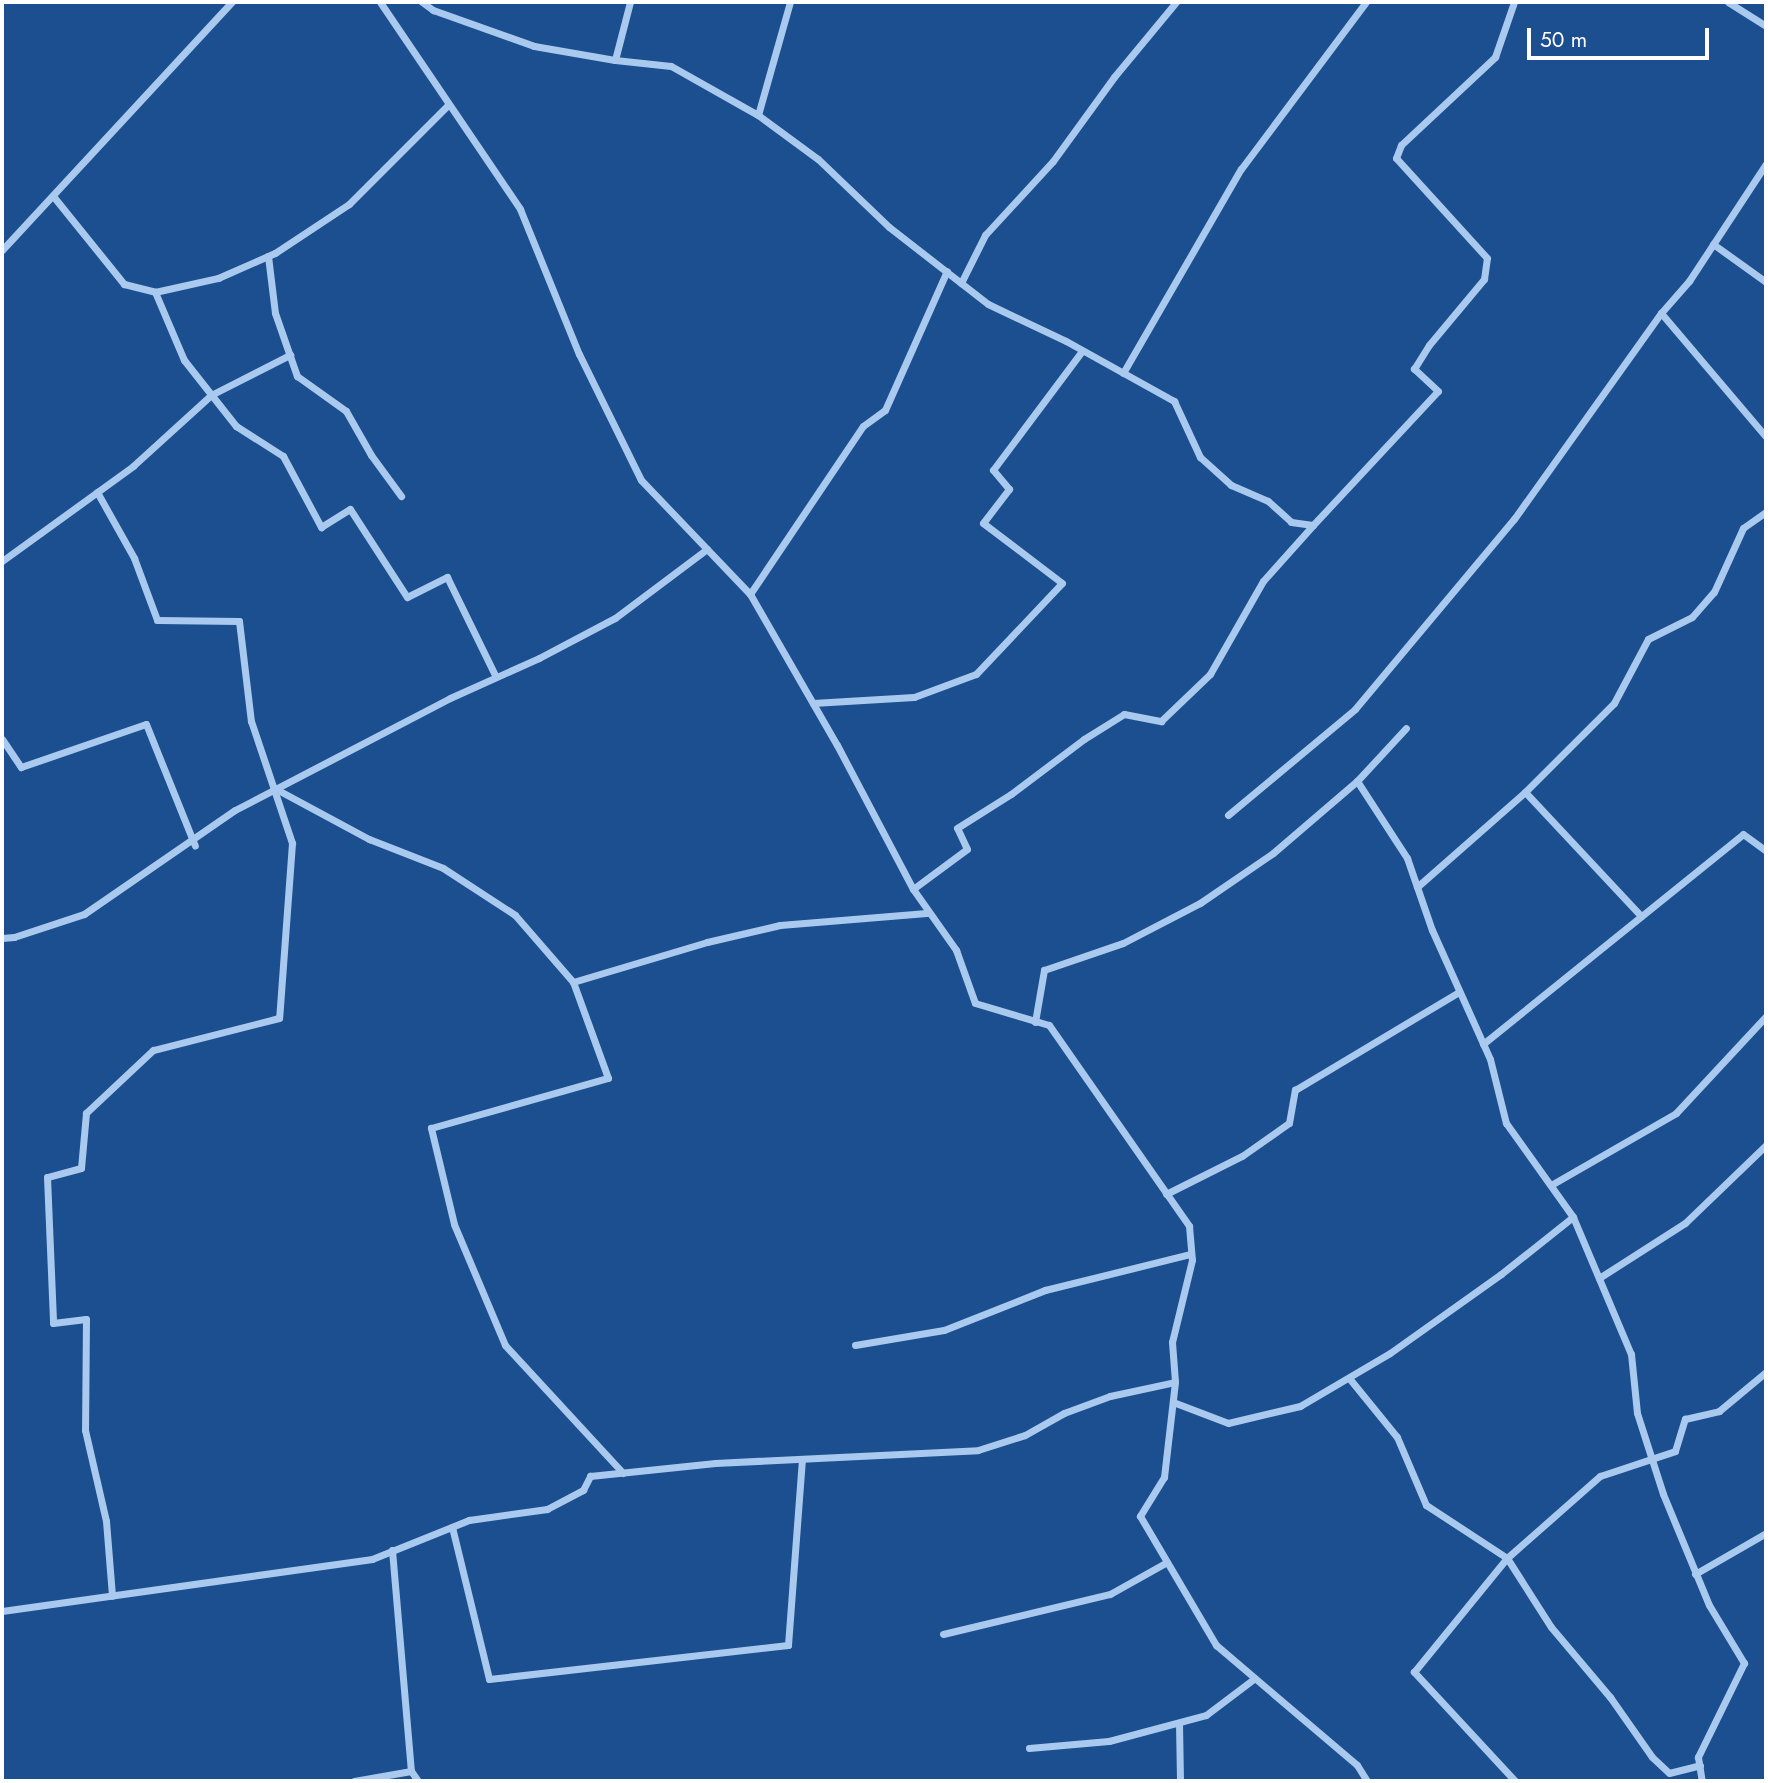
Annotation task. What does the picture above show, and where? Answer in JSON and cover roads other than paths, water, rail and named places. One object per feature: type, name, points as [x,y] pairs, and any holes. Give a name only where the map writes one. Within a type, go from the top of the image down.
[{"type":"street","points":[[2,250],[232,2]]},
{"type":"street","points":[[380,2],[520,209],[579,354],[641,480],[750,594],[813,703],[913,889],[956,950],[975,1003],[1049,1026],[1189,1226],[1191,1254],[1172,1342],[1175,1382],[1164,1477],[1140,1516],[1216,1644],[1357,1765],[1367,1781]]},
{"type":"street","points":[[422,2],[433,10],[534,46],[615,60],[671,66],[758,115],[818,159],[889,226],[988,304],[1174,401],[1200,457],[1231,485],[1268,501],[1292,523],[1313,525]]},
{"type":"street","points":[[615,60],[630,2]]},
{"type":"street","points":[[758,115],[790,2]]},
{"type":"street","points":[[961,283],[985,235],[1053,161],[1114,77],[1176,2]]},
{"type":"street","points":[[1123,373],[1241,169],[1366,2]]},
{"type":"street","points":[[913,889],[967,849],[957,828],[1011,794],[1084,739],[1124,714],[1161,721],[1210,674],[1263,582],[1438,391],[1414,369],[1429,345],[1484,279],[1488,270],[1487,258],[1396,158],[1401,145],[1495,57],[1514,2]]},
{"type":"street","points":[[1728,2],[1766,26]]},
{"type":"street","points":[[53,196],[124,284],[155,292],[218,278],[268,256],[349,204],[449,104]]},
{"type":"street","points":[[1227,814],[1355,709],[1514,519],[1661,313],[1689,281],[1766,164]]},
{"type":"street","points":[[1713,244],[1766,282]]},
{"type":"street","points":[[268,256],[275,313],[297,376],[346,411],[371,455],[401,496]]},
{"type":"street","points":[[750,594],[863,426],[885,410],[947,271]]},
{"type":"street","points":[[155,292],[184,360],[236,426],[283,456],[321,527],[350,509],[407,597],[447,577],[496,677]]},
{"type":"street","points":[[1661,313],[1766,437]]},
{"type":"street","points":[[813,703],[914,697],[976,674],[1062,583],[983,523],[1009,489],[993,470],[1082,351]]},
{"type":"street","points":[[2,561],[134,466],[211,395],[290,355]]},
{"type":"street","points":[[97,492],[134,558],[156,620],[239,621],[251,722],[292,843],[279,1018],[153,1050],[86,1113],[81,1168],[47,1177],[53,1323],[86,1319],[85,1430],[106,1521],[112,1596]]},
{"type":"street","points":[[1417,887],[1525,792],[1615,703],[1648,639],[1692,617],[1714,592],[1743,528],[1766,512]]},
{"type":"street","points":[[2,938],[14,937],[84,914],[193,843],[235,810],[450,698],[615,618],[707,549]]},
{"type":"street","points":[[2,739],[21,767],[146,724],[193,843]]},
{"type":"street","points":[[1035,1022],[1044,970],[1124,943],[1199,903],[1273,853],[1357,781],[1406,728]]},
{"type":"street","points":[[1357,781],[1407,858],[1459,992],[1483,1044],[1506,1124],[1573,1217],[1630,1353],[1637,1413],[1695,1574],[1709,1605],[1744,1663],[1698,1757],[1702,1781]]},
{"type":"street","points":[[275,789],[369,839],[453,875],[515,915],[573,982],[608,1079],[431,1128],[454,1224],[505,1345],[623,1473]]},
{"type":"street","points":[[1525,792],[1641,916]]},
{"type":"street","points":[[1483,1044],[1743,834],[1766,851]]},
{"type":"street","points":[[573,982],[707,942],[780,925],[928,913]]},
{"type":"street","points":[[1166,1194],[1242,1156],[1289,1123],[1295,1090],[1459,992]]},
{"type":"street","points":[[1551,1185],[1675,1113],[1766,1016]]},
{"type":"street","points":[[1599,1278],[1685,1223],[1766,1145]]},
{"type":"street","points":[[1173,1402],[1228,1423],[1300,1406],[1390,1353],[1501,1274],[1573,1217]]},
{"type":"street","points":[[855,1345],[944,1330],[1045,1290],[1191,1254]]},
{"type":"street","points":[[1515,1781],[1414,1672],[1507,1558],[1600,1476],[1675,1451],[1685,1419],[1718,1411],[1766,1372]]},
{"type":"street","points":[[1349,1378],[1397,1437],[1426,1505],[1507,1558],[1551,1627],[1610,1697],[1652,1757],[1669,1773],[1700,1765]]},
{"type":"street","points":[[2,1611],[372,1559],[469,1520],[547,1509],[583,1490],[590,1476],[715,1463],[978,1450],[1025,1435],[1064,1413],[1099,1401],[1175,1382]]},
{"type":"street","points":[[452,1527],[489,1679],[788,1645],[802,1460]]},
{"type":"street","points":[[1695,1574],[1766,1533]]},
{"type":"street","points":[[393,1550],[411,1771],[418,1781]]},
{"type":"street","points":[[943,1634],[1110,1594],[1167,1562]]},
{"type":"street","points":[[1029,1748],[1109,1741],[1206,1716],[1255,1678]]},
{"type":"street","points":[[1179,1723],[1180,1781]]},
{"type":"street","points":[[354,1781],[411,1771]]}]
